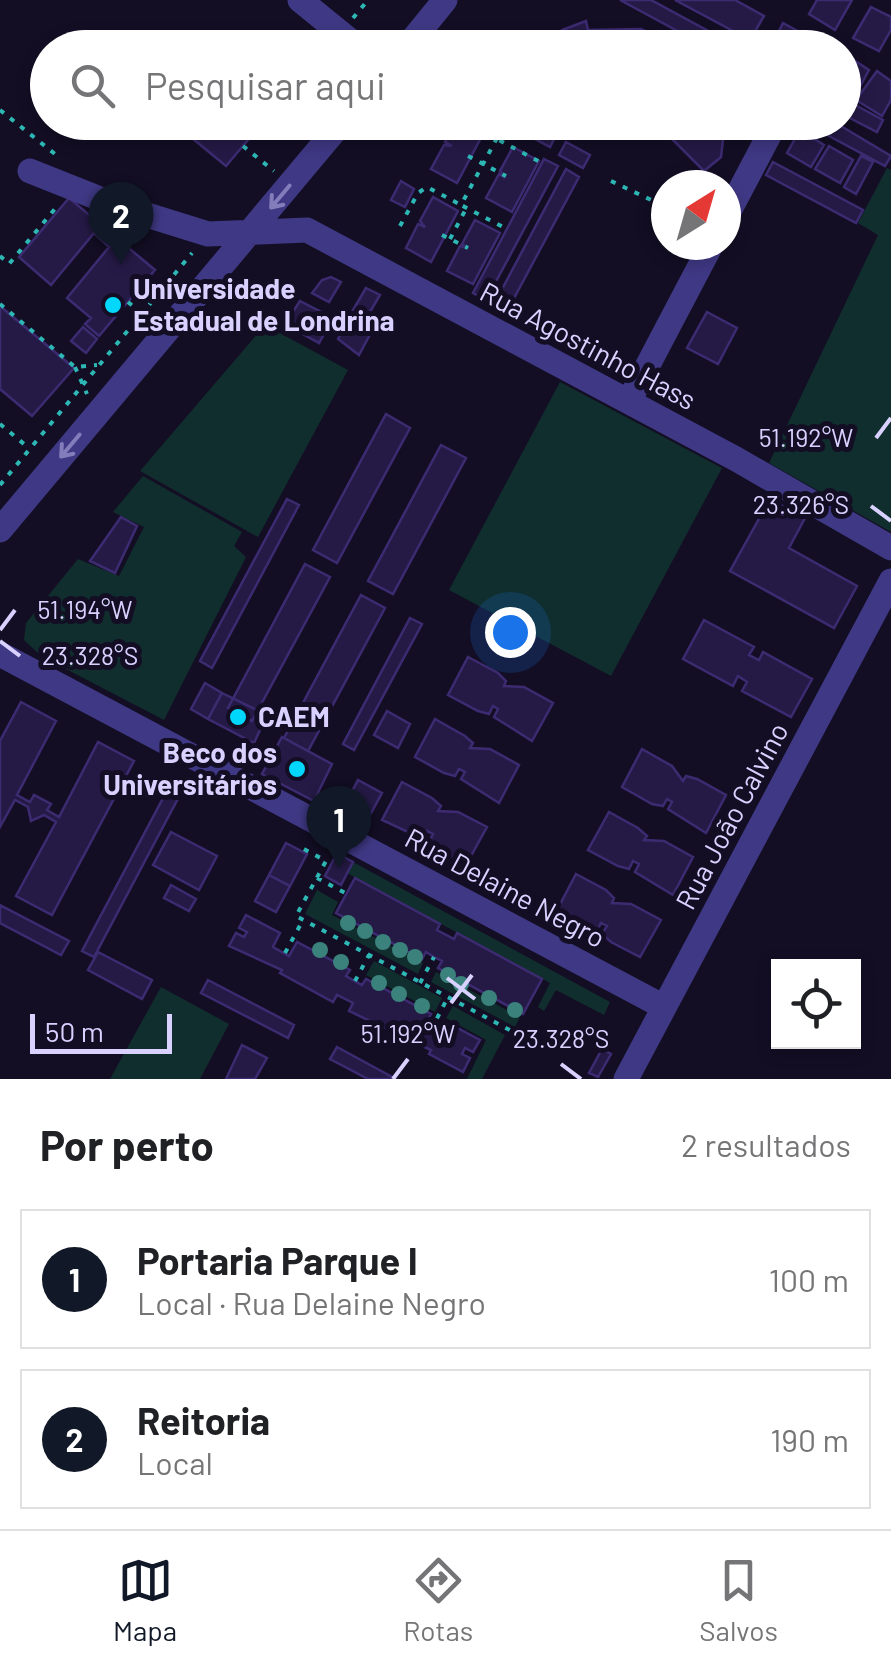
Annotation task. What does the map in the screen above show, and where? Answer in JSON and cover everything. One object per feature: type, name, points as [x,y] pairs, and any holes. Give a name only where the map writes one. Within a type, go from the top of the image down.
[{"type":"street","points":[[300,0],[337,30]]},
{"type":"street","points":[[421,30],[445,0]]},
{"type":"street","points":[[0,530],[327,140]]},
{"type":"street","points":[[741,188],[767,140]]},
{"type":"street","points":[[30,171],[118,206],[208,234],[248,234]]},
{"type":"street","name":"Rua Agostinho Hass","points":[[248,234],[307,230],[629,401],[891,548]]},
{"type":"street","points":[[629,401],[703,260]]},
{"type":"street","name":"Rua João Calvino","points":[[626,1079],[891,581]]},
{"type":"street","name":"Rua Delaine Negro","points":[[0,654],[664,1007]]},
{"type":"path","points":[[350,22],[365,1]]},
{"type":"path","points":[[0,110],[30,134]]},
{"type":"path","points":[[0,256],[9,264],[83,176],[38,140]]},
{"type":"path","points":[[450,239],[496,140]]},
{"type":"path","points":[[501,140],[542,162]]},
{"type":"path","points":[[243,146],[274,171]]},
{"type":"path","points":[[468,156],[506,176]]},
{"type":"path","points":[[610,181],[651,200]]},
{"type":"path","points":[[400,226],[418,192],[427,187],[507,230]]},
{"type":"path","points":[[442,235],[468,248]]},
{"type":"path","points":[[0,485],[192,253]]},
{"type":"path","points":[[128,302],[142,314]]},
{"type":"path","points":[[0,304],[75,366],[99,365]]},
{"type":"path","points":[[0,424],[30,449]]},
{"type":"path","points":[[304,849],[326,861],[296,916],[519,1035]]},
{"type":"path","points":[[318,878],[346,894]]},
{"type":"path","points":[[285,953],[303,920]]},
{"type":"path","points":[[355,981],[369,955]]},
{"type":"path","points":[[420,982],[434,957]]},
{"type":"path","points":[[431,1030],[448,998]]},
{"type":"green space","points":[[887,168],[891,170],[891,532],[769,463],[878,235],[858,223]]},
{"type":"green space","points":[[265,325],[348,370],[258,537],[140,471]]},
{"type":"green space","points":[[560,382],[722,468],[611,676],[449,590]]},
{"type":"green space","points":[[143,476],[242,532],[234,546],[246,557],[164,720],[41,656],[24,640],[26,623],[78,559],[119,576],[144,527],[113,512]]},
{"type":"green space","points":[[353,862],[610,1002],[604,1015],[556,990],[544,1011],[538,1007],[550,983],[347,873]]},
{"type":"green space","points":[[317,890],[338,902],[332,915],[423,963],[418,974],[305,914]]},
{"type":"green space","points":[[374,961],[442,998],[435,1012],[366,975]]},
{"type":"green space","points":[[436,972],[520,1017],[515,1027],[431,982]]},
{"type":"green space","points":[[161,987],[229,1024],[200,1079],[110,1079]]},
{"type":"green space","points":[[453,1006],[505,1035],[482,1079],[467,1079],[486,1040],[446,1018]]},
{"type":"building","points":[[620,0],[651,0],[706,30],[676,30]]},
{"type":"building","points":[[675,0],[735,0],[764,16],[756,30],[731,30]]},
{"type":"building","points":[[817,0],[852,0],[835,30],[809,14]]},
{"type":"building","points":[[871,7],[891,17],[891,30],[879,51],[861,42],[861,30],[858,30]]},
{"type":"building","points":[[586,21],[588,30],[562,30]]},
{"type":"building","points":[[861,65],[869,70],[861,85]]},
{"type":"building","points":[[877,71],[891,81],[891,100],[882,116],[861,103],[861,93]]},
{"type":"building","points":[[861,108],[883,120],[877,132],[861,124]]},
{"type":"building","points":[[861,138],[891,156],[885,166],[837,140]]},
{"type":"building","points":[[194,140],[248,140],[226,166]]},
{"type":"building","points":[[480,140],[457,183],[431,169],[444,145],[452,146],[445,142]]},
{"type":"building","points":[[673,140],[723,140],[721,157],[703,170]]},
{"type":"building","points":[[794,140],[816,140],[824,145],[811,167],[787,153]]},
{"type":"building","points":[[566,142],[590,155],[583,168],[559,155]]},
{"type":"building","points":[[829,146],[853,160],[840,183],[815,169]]},
{"type":"building","points":[[513,147],[539,161],[512,212],[486,198],[499,174],[505,178],[500,171]]},
{"type":"building","points":[[861,156],[873,162],[856,194],[844,187]]},
{"type":"building","points":[[544,159],[558,166],[486,300],[473,293]]},
{"type":"building","points":[[773,162],[863,210],[856,223],[766,175]]},
{"type":"building","points":[[566,169],[579,177],[505,315],[492,308]]},
{"type":"building","points":[[401,181],[414,189],[405,207],[391,200]]},
{"type":"building","points":[[433,197],[458,211],[431,262],[406,248],[418,224],[425,227],[420,221]]},
{"type":"building","points":[[69,198],[155,270],[99,336],[85,324],[91,318],[67,298],[109,247],[94,233],[51,285],[19,257]]},
{"type":"building","points":[[475,220],[500,233],[473,284],[447,271],[460,246],[468,248],[462,244]]},
{"type":"building","points":[[331,277],[341,282],[329,302],[312,293],[322,280]]},
{"type":"building","points":[[366,288],[380,295],[367,317],[353,310]]},
{"type":"building","points":[[300,301],[333,318],[319,343],[285,324]]},
{"type":"building","points":[[0,306],[74,368],[32,416],[0,389]]},
{"type":"building","points":[[707,312],[737,328],[718,364],[687,348]]},
{"type":"building","points":[[350,318],[374,327],[359,355],[338,339]]},
{"type":"building","points":[[83,327],[97,339],[86,353],[71,341]]},
{"type":"building","points":[[386,414],[410,428],[337,563],[313,550]]},
{"type":"building","points":[[441,445],[466,458],[393,594],[368,581]]},
{"type":"building","points":[[287,499],[299,505],[212,668],[200,661]]},
{"type":"building","points":[[770,499],[805,518],[789,548],[857,586],[834,628],[730,571]]},
{"type":"building","points":[[121,517],[137,526],[115,573],[90,561]]},
{"type":"building","points":[[305,564],[330,577],[252,721],[228,708]]},
{"type":"building","points":[[361,595],[385,608],[308,751],[284,738]]},
{"type":"building","points":[[410,618],[422,624],[354,750],[343,744]]},
{"type":"building","points":[[704,620],[754,647],[749,655],[759,660],[763,652],[812,679],[791,717],[742,691],[747,682],[738,676],[733,686],[683,659]]},
{"type":"building","points":[[468,657],[498,673],[506,681],[504,686],[524,687],[553,703],[532,741],[494,717],[498,709],[493,706],[489,714],[448,695]]},
{"type":"building","points":[[205,683],[222,693],[208,719],[191,709]]},
{"type":"building","name":"CAEM","points":[[222,693],[267,715],[254,743],[208,719]]},
{"type":"building","points":[[21,702],[56,721],[17,795],[30,802],[34,795],[51,804],[47,810],[59,817],[98,742],[134,761],[52,915],[16,896],[56,822],[44,815],[31,821],[28,807],[15,800],[0,827],[0,741]]},
{"type":"building","points":[[387,711],[410,724],[398,748],[374,735]]},
{"type":"building","points":[[435,719],[465,736],[473,743],[470,748],[490,749],[519,765],[499,803],[461,779],[465,772],[459,769],[455,776],[444,773],[415,757]]},
{"type":"building","name":"Beco dos Universitários","points":[[282,737],[332,764],[314,801],[262,774]]},
{"type":"building","points":[[642,749],[672,766],[683,781],[686,776],[697,779],[726,795],[706,833],[668,809],[672,802],[667,799],[663,806],[652,804],[622,787]]},
{"type":"building","points":[[358,780],[382,793],[370,815],[346,803]]},
{"type":"building","points":[[402,782],[432,798],[441,806],[438,811],[458,812],[487,827],[466,865],[429,842],[433,834],[427,831],[423,839],[382,820]]},
{"type":"building","points":[[170,785],[182,791],[94,957],[82,951]]},
{"type":"building","points":[[609,812],[638,828],[647,836],[644,840],[664,841],[693,857],[673,895],[635,872],[639,864],[633,861],[629,869],[618,866],[588,850]]},
{"type":"building","points":[[171,832],[217,856],[199,890],[153,865]]},
{"type":"building","points":[[286,843],[307,854],[290,886],[269,875]]},
{"type":"building","points":[[337,853],[353,862],[341,885],[325,876]]},
{"type":"building","points":[[576,874],[606,890],[614,898],[612,903],[631,904],[661,920],[640,957],[602,934],[607,926],[601,923],[597,931],[556,912]]},
{"type":"building","points":[[269,875],[290,886],[276,912],[255,901]]},
{"type":"building","points":[[355,878],[440,924],[437,930],[454,939],[457,933],[542,979],[523,1014],[438,968],[442,961],[426,952],[422,959],[336,913]]},
{"type":"building","points":[[171,885],[196,899],[189,911],[164,898]]},
{"type":"building","points":[[0,905],[69,941],[61,955],[0,923]]},
{"type":"building","points":[[246,915],[280,933],[273,947],[289,956],[297,942],[350,970],[346,976],[362,985],[366,979],[431,1014],[424,1027],[440,1035],[446,1022],[480,1040],[473,1052],[465,1048],[462,1054],[470,1058],[463,1072],[429,1054],[431,1050],[349,1011],[353,1003],[337,995],[333,1002],[280,973],[282,970],[229,946],[236,933],[244,937],[247,932],[239,928]]},
{"type":"building","points":[[98,952],[152,980],[142,999],[88,970]]},
{"type":"building","points":[[208,980],[294,1025],[288,1038],[201,993]]},
{"type":"building","points":[[242,1045],[267,1058],[255,1079],[226,1079]]},
{"type":"building","points":[[337,1047],[396,1079],[368,1079],[330,1059]]},
{"type":"building","points":[[602,1049],[611,1054],[598,1077],[589,1073]]},
{"type":"place","name":"Reitoria","points":[[121,264]]},
{"type":"place","name":"Universidade Estadual de Londrina","points":[[113,305]]},
{"type":"place","name":"CAEM","points":[[238,717]]},
{"type":"place","name":"Beco dos Universitários","points":[[297,769]]},
{"type":"place","name":"Portaria Parque I","points":[[339,868]]}]
